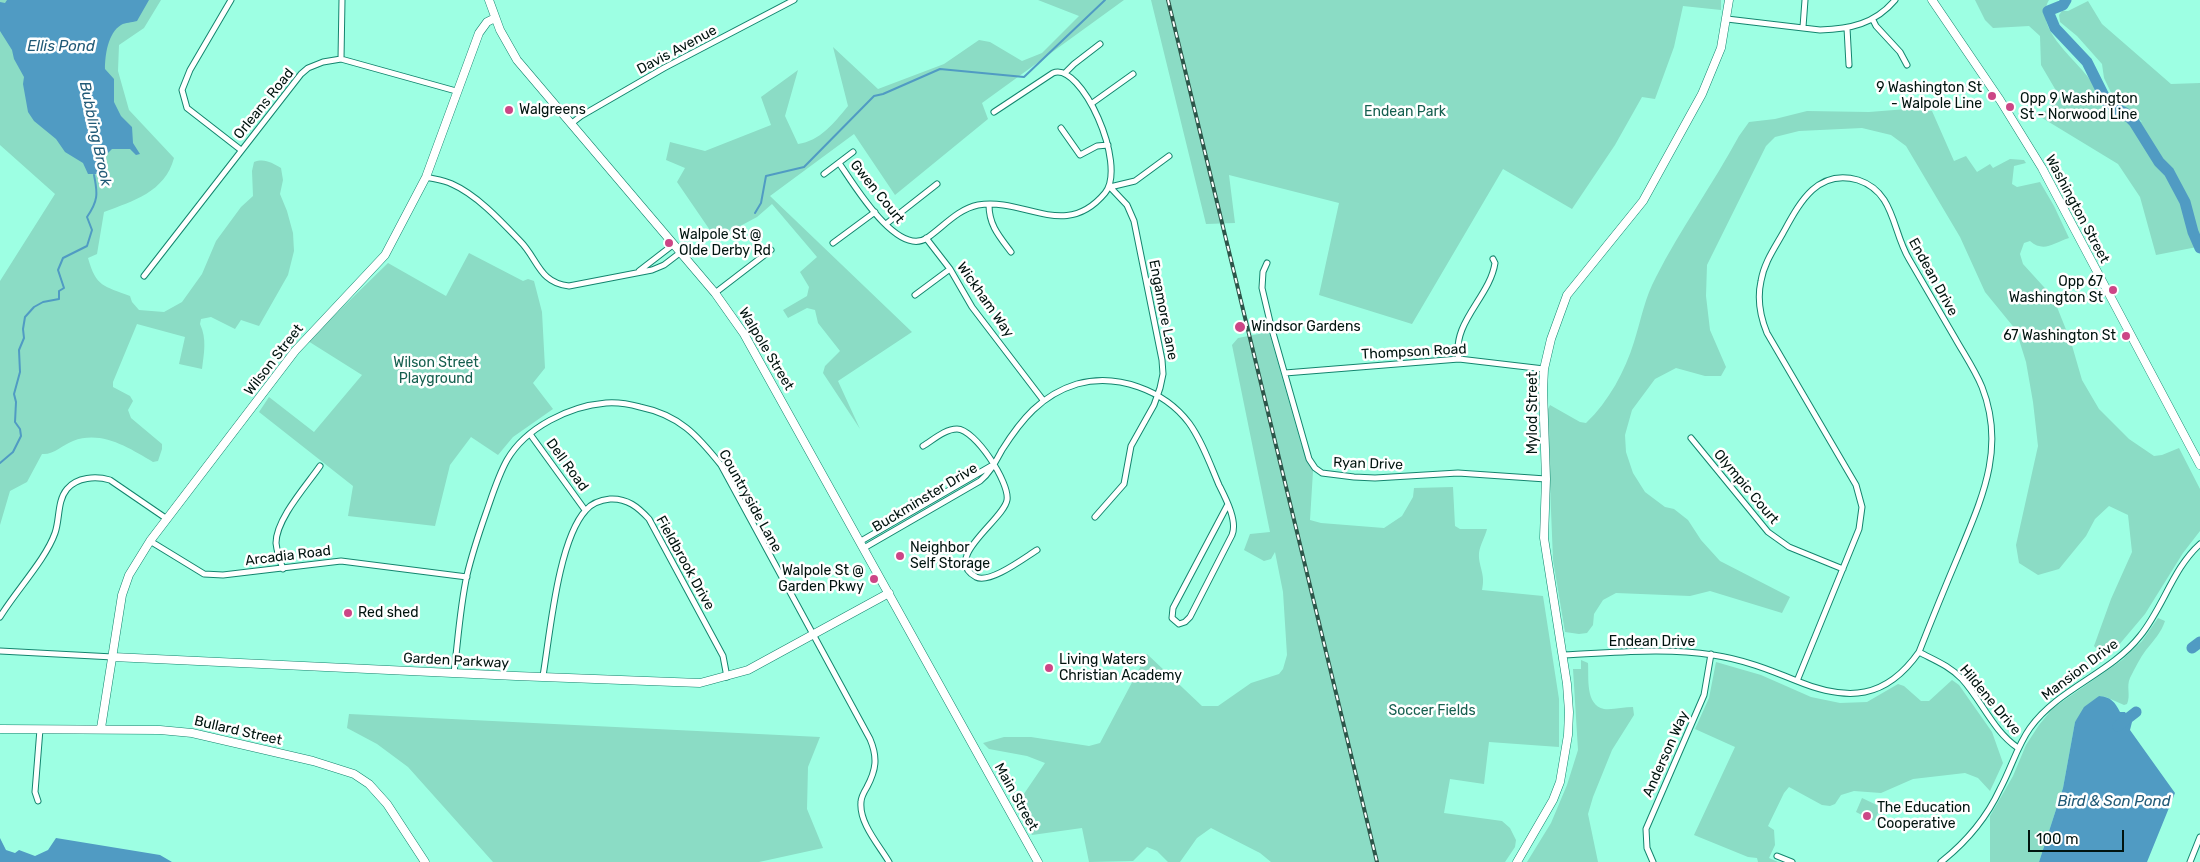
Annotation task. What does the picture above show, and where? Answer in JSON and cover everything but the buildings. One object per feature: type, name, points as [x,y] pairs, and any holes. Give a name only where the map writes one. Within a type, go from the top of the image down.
[{"type":"street","points":[[231,0],[190,70],[182,90],[187,108],[241,150]]},
{"type":"street","points":[[341,59],[342,0]]},
{"type":"street","name":"Walpole Street","points":[[489,0],[494,18],[517,60],[715,293],[758,357],[973,745]]},
{"type":"street","name":"Davis Avenue","points":[[572,124],[581,116],[654,74],[794,0]]},
{"type":"street","name":"Mylod Street","points":[[1517,862],[1553,800],[1564,764],[1569,712],[1564,655],[1544,543],[1546,479],[1542,408],[1544,369],[1554,330],[1566,295],[1643,201],[1707,84],[1721,48],[1729,0]]},
{"type":"street","points":[[1803,27],[1805,0]]},
{"type":"street","points":[[1727,19],[1820,30],[1847,28],[1873,20],[1895,0]]},
{"type":"street","name":"Washington Street","points":[[1932,0],[2000,100],[2042,168],[2200,464]]},
{"type":"street","name":"Wilson Street","points":[[100,728],[122,595],[129,575],[167,518],[295,351],[385,255],[426,177],[456,91],[479,33],[487,22],[494,18]]},
{"type":"street","points":[[1873,20],[1876,26],[1900,52],[1907,65]]},
{"type":"street","points":[[1847,28],[1849,65]]},
{"type":"street","points":[[1066,73],[1074,64],[1100,44]]},
{"type":"street","name":"Orleans Road","points":[[144,276],[300,74],[308,68],[323,62],[341,59],[456,91]]},
{"type":"street","points":[[926,238],[965,210],[977,205],[1068,216],[1085,211],[1100,199],[1110,187],[1112,176],[1105,130],[1091,104],[1066,73],[1059,71],[1053,73],[994,112]]},
{"type":"street","points":[[1091,104],[1133,74]]},
{"type":"street","points":[[1060,128],[1080,155],[1097,146],[1108,145]]},
{"type":"street","points":[[824,174],[853,152]]},
{"type":"street","points":[[1110,187],[1135,180],[1169,156]]},
{"type":"street","name":"Gwen Court","points":[[839,163],[875,212],[896,234],[906,239],[917,241],[926,238]]},
{"type":"street","points":[[426,177],[451,183],[475,198],[522,242],[546,278],[552,282],[569,286],[652,270],[664,265],[680,252]]},
{"type":"street","name":"Endean Drive","points":[[1564,655],[1658,651],[1711,654],[1757,666],[1797,681],[1832,693],[1848,695],[1864,693],[1879,688],[1893,680],[1905,670],[1919,652],[1985,489],[1992,446],[1990,416],[1976,375],[1902,247],[1887,202],[1868,184],[1853,179],[1843,178],[1827,181],[1818,185],[1802,199],[1765,265],[1759,299],[1764,325],[1771,341],[1853,480],[1860,496],[1862,513],[1861,524],[1797,681]]},
{"type":"street","points":[[886,224],[937,184]]},
{"type":"street","name":"Engamore Lane","points":[[1095,517],[1124,484],[1131,446],[1158,396],[1163,374],[1162,360],[1134,221],[1127,205],[1110,187]]},
{"type":"street","points":[[989,205],[993,228],[1011,252]]},
{"type":"street","points":[[833,244],[875,212]]},
{"type":"street","name":"Wickham Way","points":[[926,238],[950,269],[972,307],[1043,400]]},
{"type":"street","points":[[637,272],[674,244]]},
{"type":"street","points":[[715,293],[771,250]]},
{"type":"street","points":[[1459,358],[1458,340],[1491,278],[1495,263],[1493,259]]},
{"type":"street","name":"Ryan Drive","points":[[1267,263],[1263,272],[1262,288],[1309,459],[1315,468],[1322,473],[1375,478],[1458,473],[1546,479]]},
{"type":"street","points":[[915,296],[950,269]]},
{"type":"street","name":"Thompson Road","points":[[1285,373],[1459,358],[1544,369]]},
{"type":"street","name":"Buckminster Drive","points":[[862,545],[974,485],[984,477],[1023,420],[1043,400],[1077,384],[1101,381],[1133,385],[1158,396],[1178,411],[1194,432],[1228,506],[1234,524],[1234,531],[1190,617],[1186,622],[1179,624],[1172,618],[1173,608],[1228,506]]},
{"type":"street","name":"Countryside Lane","points":[[454,673],[467,577],[472,556],[488,507],[508,459],[530,434],[556,418],[576,409],[612,402],[654,410],[682,423],[704,443],[721,465],[874,750],[875,770],[862,795],[862,811],[865,822],[889,862]]},
{"type":"street","points":[[923,446],[946,432],[958,429],[969,434],[993,464],[1007,493],[1007,502],[969,550],[966,560],[968,569],[979,578],[988,579],[1037,550]]},
{"type":"street","name":"Dell Road","points":[[530,434],[585,510]]},
{"type":"street","name":"Olympic Court","points":[[1691,438],[1756,519],[1775,538],[1797,550],[1843,569]]},
{"type":"street","points":[[283,569],[276,542],[278,532],[285,516],[320,466]]},
{"type":"street","points":[[0,617],[55,535],[62,497],[68,488],[75,483],[86,478],[110,480],[167,518]]},
{"type":"street","name":"Fieldbrook Drive","points":[[585,510],[602,500],[624,500],[634,504],[649,519],[723,656],[728,677]]},
{"type":"street","points":[[543,676],[561,567],[575,528],[585,510]]},
{"type":"street","name":"Arcadia Road","points":[[150,541],[204,574],[223,576],[283,569],[326,561],[341,561],[467,577]]},
{"type":"street","name":"Mansion Drive","points":[[1940,862],[1970,835],[2000,791],[2018,748],[2029,729],[2051,704],[2119,656],[2141,635],[2180,570],[2200,544]]},
{"type":"street","name":"Garden Parkway","points":[[0,650],[113,657],[700,683],[728,677],[759,665],[889,593]]},
{"type":"street","name":"Hildene Drive","points":[[1919,652],[1956,673],[1967,685],[2006,740],[2018,748]]},
{"type":"street","name":"Anderson Way","points":[[1653,862],[1647,848],[1646,828],[1704,695],[1711,654]]},
{"type":"street","name":"Bullard Street","points":[[0,728],[100,728],[192,733],[313,761],[354,774],[369,784],[381,797],[426,862]]},
{"type":"street","points":[[38,801],[35,792],[40,728]]},
{"type":"street","name":"Main Street","points":[[973,745],[1038,862]]},
{"type":"street","points":[[2190,862],[2200,837]]},
{"type":"street","points":[[1777,856],[1792,862]]},
{"type":"green space","points":[[0,0],[161,0],[144,28],[119,45],[118,71],[129,110],[174,158],[170,170],[156,187],[147,194],[104,212],[97,254],[88,258],[94,275],[102,284],[130,296],[132,302],[139,310],[164,312],[182,302],[202,274],[216,241],[241,207],[253,196],[252,171],[254,162],[258,161],[268,162],[281,168],[283,180],[280,194],[293,233],[294,251],[288,275],[259,326],[241,320],[235,329],[211,317],[201,319],[200,324],[204,335],[202,369],[179,364],[185,337],[137,324],[113,382],[113,387],[130,396],[133,401],[128,410],[131,418],[162,444],[158,461],[153,462],[125,446],[105,439],[84,438],[73,441],[54,451],[42,454],[27,482],[10,491],[0,525],[0,281],[55,194],[0,145]]},
{"type":"green space","points":[[1038,0],[1124,0],[982,103],[988,119],[895,195],[854,134],[770,196],[912,332],[838,381],[860,429],[823,373],[825,366],[840,351],[818,323],[815,310],[807,308],[788,318],[783,310],[807,296],[809,287],[800,272],[817,257],[772,204],[757,217],[716,239],[677,182],[685,168],[666,160],[670,142],[705,151],[771,125],[761,97],[798,70],[785,116],[798,144],[820,135],[848,106],[833,47],[878,89],[944,64],[979,40],[990,42],[1022,61],[1042,53],[1079,16]]},
{"type":"green space","name":"Endean Park","points":[[1151,0],[1721,0],[1721,10],[1683,6],[1674,47],[1655,99],[1642,97],[1615,145],[1572,209],[1503,169],[1412,324],[1319,295],[1339,203],[1229,175],[1235,223],[1206,224]]},
{"type":"green space","points":[[1975,0],[2049,0],[2045,10],[2046,21],[2050,31],[2095,88],[2103,109],[2142,122],[2115,101],[2104,78],[2102,64],[2077,36],[2060,22],[2059,15],[2062,11],[2068,11],[2088,1],[2102,24],[2171,84],[2200,83],[2200,245],[2156,255],[2140,197],[2118,164],[2039,116],[2051,106],[2058,94],[2041,65],[2040,36],[2029,26],[1993,28],[1985,20]]},
{"type":"green space","points":[[1907,109],[1932,111],[1954,161],[1966,156],[1977,172],[1990,164],[1993,168],[2010,159],[2024,160],[2026,163],[2014,166],[2012,184],[2017,187],[2040,182],[2069,238],[2044,247],[2035,245],[2030,241],[2024,243],[2020,254],[2023,264],[2053,297],[2071,342],[2082,380],[2099,409],[2129,439],[2154,456],[2179,448],[2200,489],[2200,531],[2183,553],[2145,614],[2118,646],[2103,656],[2094,646],[2111,599],[2132,552],[2128,515],[2109,506],[2095,519],[2086,536],[2059,569],[2038,575],[2019,563],[2016,545],[2038,446],[2026,362],[2016,330],[1985,292],[1960,237],[1906,146],[1891,135],[1862,128],[1799,131],[1775,137],[1766,146],[1707,265],[1706,296],[1710,330],[1726,367],[1721,376],[1705,376],[1676,368],[1655,379],[1632,410],[1625,435],[1626,452],[1633,473],[1645,492],[1665,507],[1674,509],[1688,520],[1701,540],[1720,561],[1790,597],[1782,613],[1710,591],[1690,596],[1616,593],[1603,600],[1594,614],[1593,625],[1587,633],[1565,632],[1553,560],[1547,411],[1550,405],[1580,422],[1586,423],[1602,405],[1621,375],[1656,277],[1749,122],[1775,119],[1807,111],[1869,112]]},
{"type":"green space","name":"Wilson Street Playground","points":[[469,253],[523,281],[528,279],[534,281],[542,312],[545,368],[533,383],[553,409],[513,437],[498,455],[471,437],[450,465],[435,526],[348,516],[353,486],[259,412],[269,397],[314,432],[362,375],[308,341],[388,263],[446,296]]},
{"type":"green space","name":"Soccer Fields","points":[[1269,332],[1301,444],[1313,471],[1310,520],[1321,523],[1384,528],[1402,516],[1413,497],[1414,488],[1453,487],[1455,526],[1460,529],[1487,529],[1479,553],[1483,575],[1482,590],[1543,596],[1559,699],[1559,747],[1489,742],[1484,784],[1450,779],[1444,813],[1502,821],[1510,828],[1516,840],[1515,847],[1505,862],[1271,862],[1260,853],[1211,828],[1197,838],[1180,862],[1168,862],[1157,851],[1147,847],[1133,861],[1089,862],[1082,828],[1032,835],[1017,804],[1045,763],[1027,756],[989,749],[983,743],[1004,737],[1031,737],[1089,746],[1100,743],[1147,654],[1202,706],[1218,706],[1251,683],[1279,674],[1283,669],[1287,655],[1283,592],[1275,552],[1271,559],[1264,561],[1244,550],[1250,534],[1270,532],[1232,345],[1238,338]]},
{"type":"green space","points":[[2158,618],[2165,621],[2130,678],[2127,704],[2124,705],[2099,696],[2075,722],[2063,788],[2039,862],[1990,862],[1990,816],[2013,776],[2026,745],[2039,725],[2053,708],[2122,660],[2142,641]]},
{"type":"green space","points":[[1581,660],[1588,663],[1589,690],[1594,702],[1604,709],[1633,707],[1634,715],[1612,750],[1588,814],[1598,862],[1527,862],[1551,823],[1567,785],[1578,750],[1573,669],[1581,669]]},
{"type":"green space","points":[[1716,662],[1761,675],[1811,697],[1840,703],[1867,702],[1898,684],[1904,686],[1921,701],[1929,701],[1952,680],[1959,685],[1992,732],[2003,763],[1990,791],[1978,778],[1965,773],[1913,779],[1881,793],[1854,791],[1841,795],[1835,804],[1830,806],[1822,805],[1789,787],[1784,793],[1768,826],[1774,830],[1775,845],[1769,858],[1778,862],[1758,862],[1757,858],[1748,857],[1694,835],[1735,747],[1695,729],[1709,698]]},
{"type":"green space","points":[[349,714],[820,737],[808,767],[807,809],[823,848],[759,862],[493,862],[408,767],[377,744],[347,728]]},
{"type":"green space","points":[[1862,798],[1881,807],[1874,821],[1856,812]]},
{"type":"water","name":"Ellis Pond","points":[[7,0],[149,0],[137,21],[121,25],[113,33],[108,45],[105,63],[105,69],[114,79],[114,102],[121,116],[132,127],[133,143],[140,154],[136,155],[130,149],[112,149],[104,157],[97,174],[88,174],[83,163],[65,152],[56,139],[34,121],[28,112],[23,84],[24,77],[14,59],[12,50],[0,31],[0,2],[5,3]]},
{"type":"water","name":"Bird & Son Pond","points":[[2099,696],[2110,699],[2120,712],[2125,712],[2132,722],[2130,730],[2175,793],[2147,862],[2039,862],[2063,788],[2075,722],[2084,707]]},
{"type":"water","points":[[0,838],[6,850],[15,853],[19,850],[35,856],[48,850],[56,838],[160,855],[172,862],[0,862]]},
{"type":"waterway","points":[[755,213],[761,203],[766,176],[804,167],[874,96],[883,94],[940,69],[1024,77],[1105,0]]},
{"type":"waterway","points":[[2066,0],[2063,5],[2048,11],[2055,28],[2087,62],[2107,102],[2125,113],[2134,122],[2159,162],[2169,172],[2185,202],[2193,232],[2200,248]]},
{"type":"waterway","name":"Bubbling Brook","points":[[0,463],[13,452],[21,436],[20,429],[15,422],[16,402],[14,394],[20,372],[19,350],[24,338],[25,317],[34,307],[43,302],[59,299],[59,291],[64,288],[58,270],[63,258],[87,246],[92,230],[87,217],[96,197],[94,175]]},
{"type":"waterway","points":[[2192,648],[2200,642]]},
{"type":"waterway","points":[[2118,726],[2136,712]]},
{"type":"railway","points":[[1168,0],[1377,862]]},
{"type":"place","name":"9 Washington St - Walpole Line","points":[[1992,96]]},
{"type":"place","name":"Opp 9 Washington St - Norwood Line","points":[[2010,107]]},
{"type":"place","name":"Walgreens","points":[[509,110]]},
{"type":"place","name":"Walpole St @ Olde Derby Rd","points":[[669,243]]},
{"type":"place","name":"Opp 67 Washington St","points":[[2113,290]]},
{"type":"place","name":"Windsor Gardens","points":[[1240,327]]},
{"type":"place","name":"67 Washington St","points":[[2126,336]]},
{"type":"place","name":"Neighbor Self Storage","points":[[900,556]]},
{"type":"place","name":"Walpole St @ Garden Pkwy","points":[[874,579]]},
{"type":"place","name":"Red shed","points":[[348,613]]},
{"type":"place","name":"Living Waters Christian Academy","points":[[1049,668]]},
{"type":"place","name":"The Education Cooperative","points":[[1867,816]]}]
